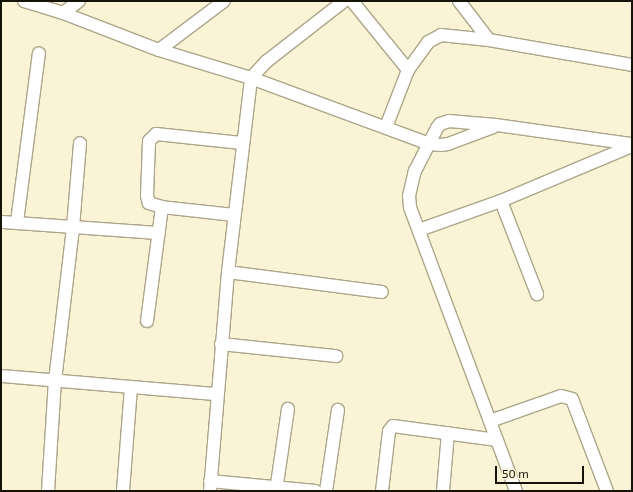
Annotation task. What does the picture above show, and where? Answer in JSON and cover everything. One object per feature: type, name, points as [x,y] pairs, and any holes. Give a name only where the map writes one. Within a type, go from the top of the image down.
[{"type":"street","points":[[24,1],[63,13],[159,50],[251,78],[429,144],[448,144],[496,125]]},
{"type":"street","points":[[63,13],[79,1]]},
{"type":"street","points":[[159,50],[224,1]]},
{"type":"street","points":[[316,491],[210,486],[228,272],[242,143],[251,78],[267,61],[344,1]]},
{"type":"street","points":[[352,1],[408,70]]},
{"type":"street","points":[[459,1],[489,40]]},
{"type":"street","points":[[386,127],[408,70],[422,49],[434,37],[449,34],[632,65]]},
{"type":"street","points":[[17,222],[38,53]]},
{"type":"street","points":[[516,491],[410,207],[409,196],[415,171],[437,128],[444,122],[449,121],[496,125],[632,145]]},
{"type":"street","points":[[234,215],[152,205],[147,200],[149,141],[152,136],[156,134],[242,143]]},
{"type":"street","points":[[48,491],[55,381],[73,227],[80,143]]},
{"type":"street","points":[[419,230],[501,201],[632,145]]},
{"type":"street","points":[[501,201],[537,294]]},
{"type":"street","points":[[147,321],[162,207]]},
{"type":"street","points":[[1,222],[159,233]]},
{"type":"street","points":[[228,272],[382,292]]},
{"type":"street","points":[[221,344],[336,356]]},
{"type":"street","points":[[1,376],[217,394]]},
{"type":"street","points":[[123,491],[131,388]]},
{"type":"street","points":[[490,421],[561,396],[572,399],[607,491]]},
{"type":"street","points":[[276,489],[288,409]]},
{"type":"street","points":[[326,491],[338,410]]},
{"type":"street","points":[[382,491],[390,428],[397,425],[497,440]]},
{"type":"street","points":[[443,491],[448,433]]}]
